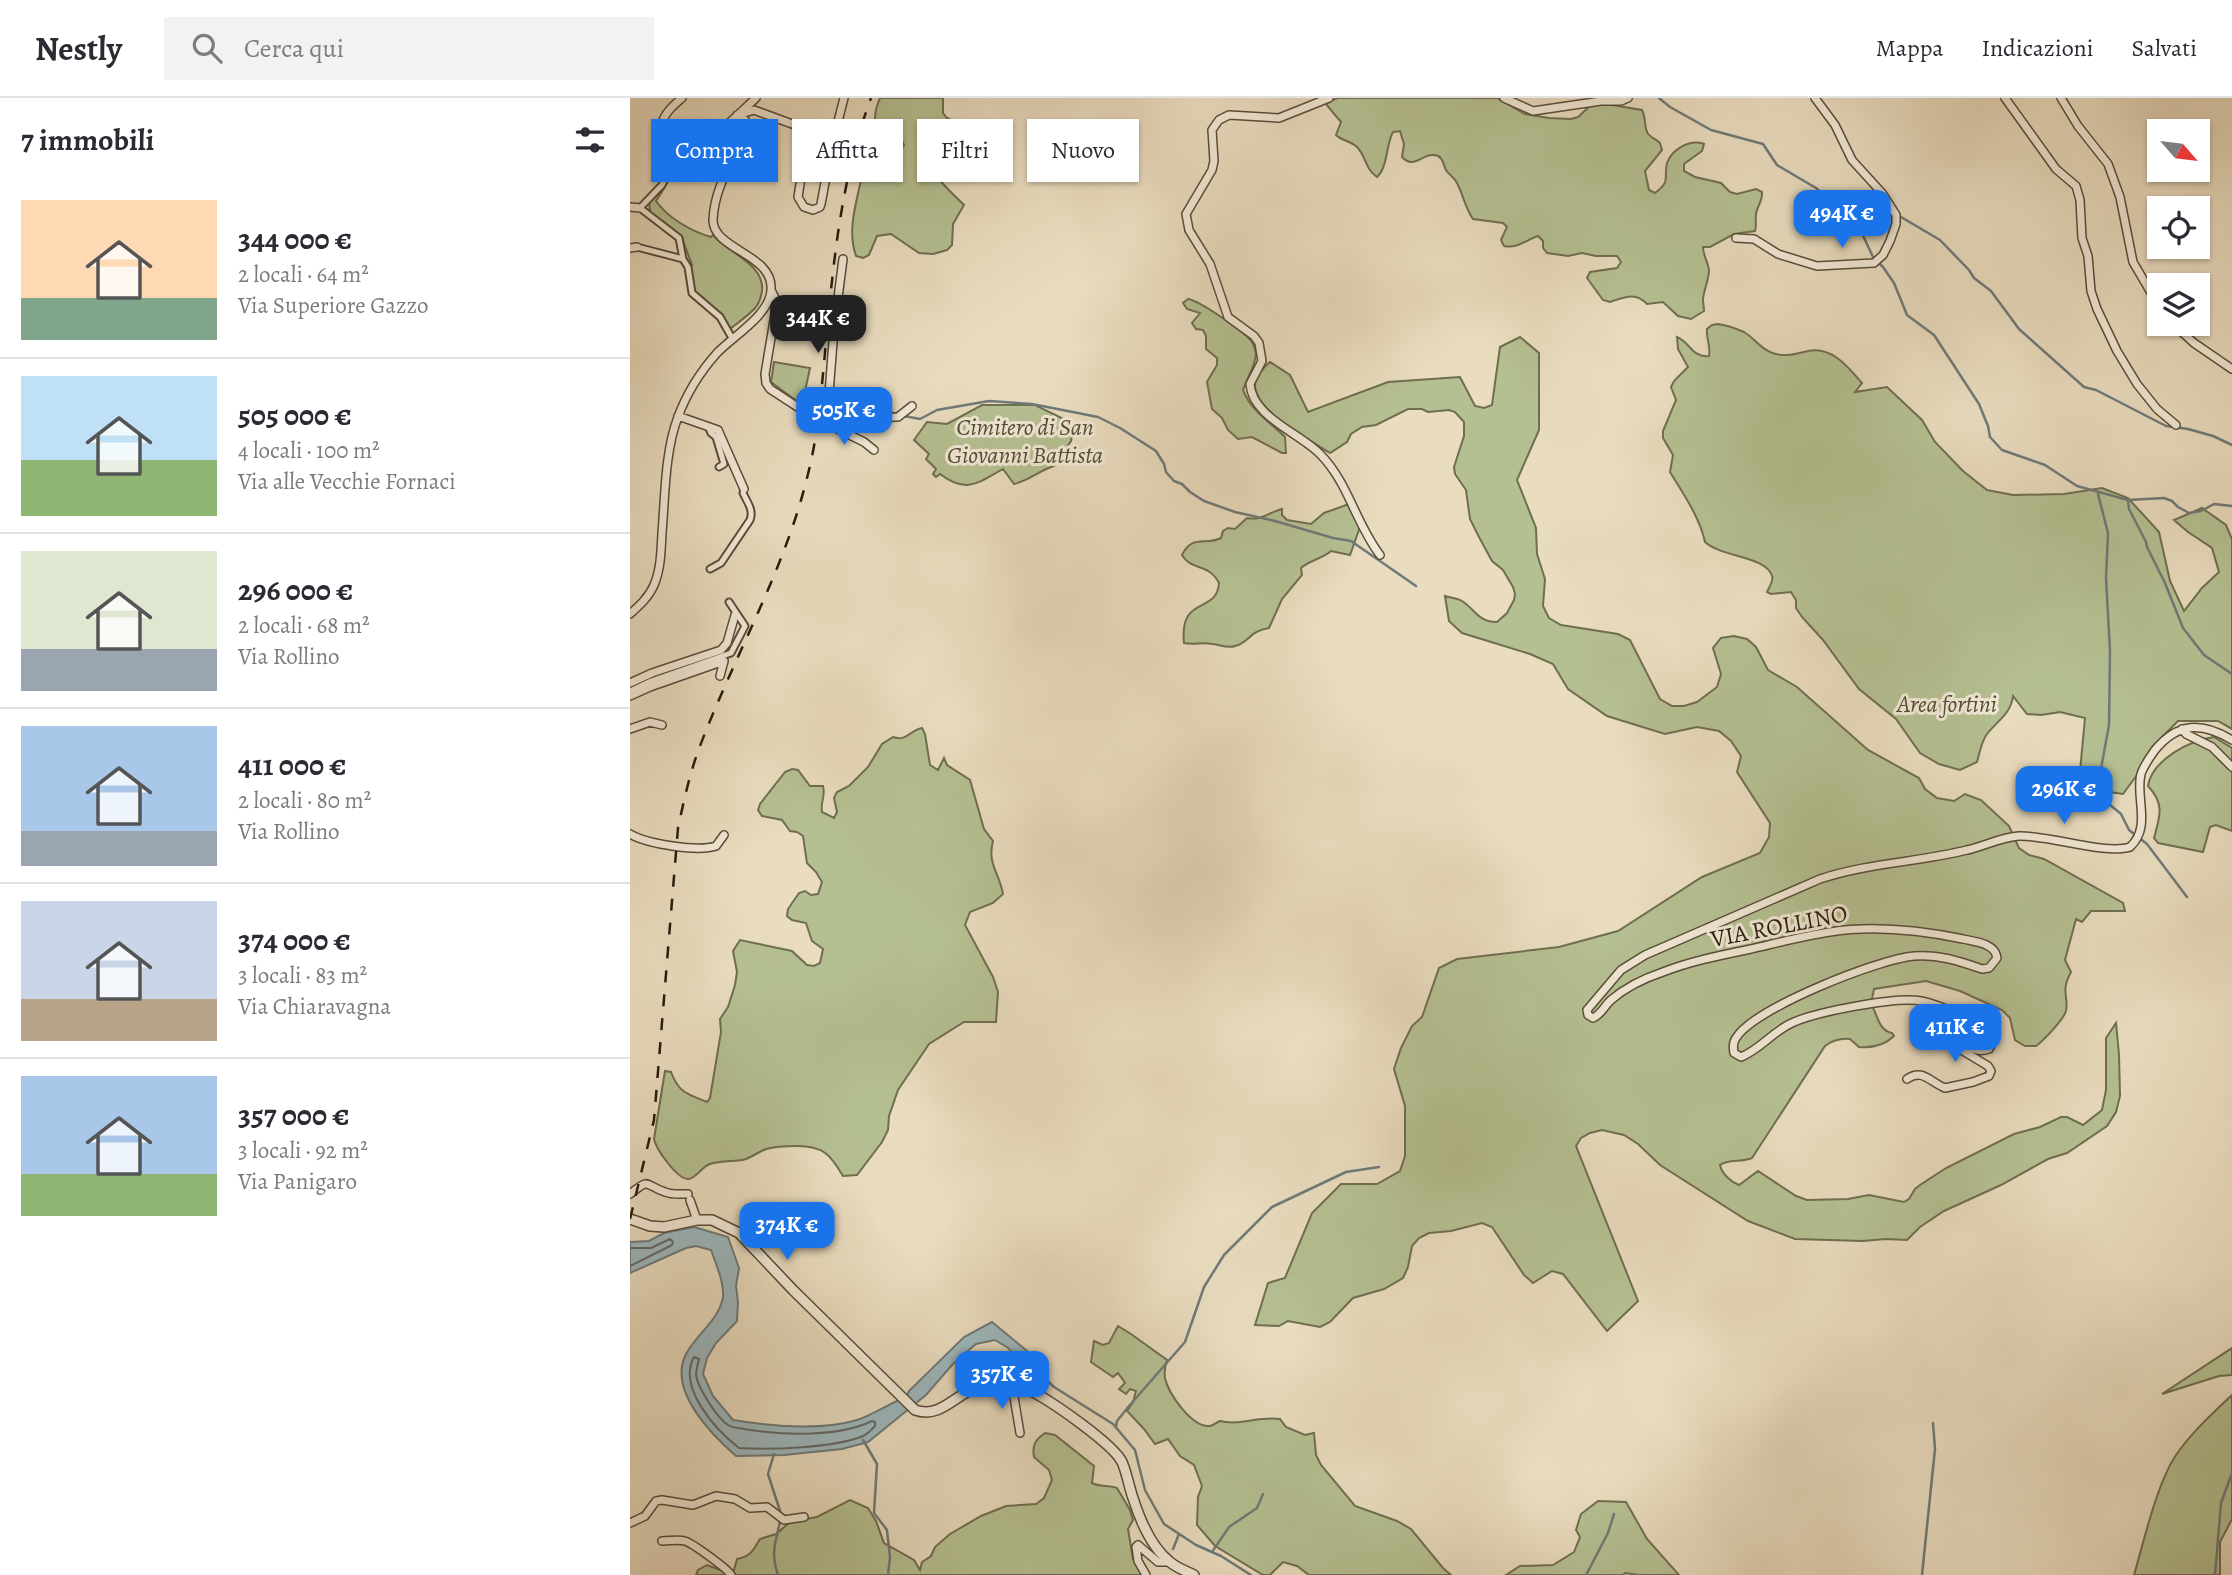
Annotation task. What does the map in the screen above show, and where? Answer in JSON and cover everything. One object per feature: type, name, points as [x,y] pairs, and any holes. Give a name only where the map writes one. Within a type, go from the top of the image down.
[{"type":"street","points":[[664,119],[681,98]]},
{"type":"street","points":[[732,119],[756,98]]},
{"type":"street","points":[[737,115],[754,110],[789,122],[805,131],[807,139],[798,201],[806,209],[817,209],[821,204],[844,98]]},
{"type":"street","points":[[1329,98],[1279,118],[1229,115],[1219,120],[1213,130],[1212,170],[1190,204],[1186,218],[1189,230],[1210,264],[1228,317],[1254,335],[1259,343],[1262,361],[1250,384],[1252,396],[1281,426],[1323,457],[1343,485],[1368,540],[1380,555]]},
{"type":"street","points":[[1504,98],[1533,111],[1628,98]]},
{"type":"street","points":[[1736,238],[1754,239],[1779,254],[1821,267],[1854,263],[1874,264],[1883,255],[1896,224],[1896,215],[1882,193],[1852,160],[1835,125],[1815,98]]},
{"type":"street","points":[[2005,98],[2056,169],[2076,186],[2091,291],[2097,309],[2117,351],[2137,384],[2157,409],[2176,425]]},
{"type":"street","points":[[2061,98],[2078,126],[2108,164],[2120,197],[2133,262],[2147,286]]},
{"type":"street","points":[[737,115],[745,120],[746,130],[721,185],[714,214],[715,229],[721,237],[768,274],[777,302],[765,374],[766,383],[770,389],[797,407],[864,442],[874,450]]},
{"type":"street","points":[[640,208],[664,182]]},
{"type":"street","points":[[630,207],[640,208],[679,238],[692,293],[720,317],[732,338]]},
{"type":"street","points":[[634,248],[683,259]]},
{"type":"street","points":[[828,423],[833,342],[843,259]]},
{"type":"street","points":[[630,614],[646,597],[657,576],[670,443],[678,416],[701,374],[715,355],[764,309],[772,292]]},
{"type":"street","points":[[2186,336],[2232,369]]},
{"type":"street","points":[[828,423],[843,418],[898,417],[912,406]]},
{"type":"street","points":[[678,416],[708,426],[721,434],[751,509],[750,520],[721,563],[710,569]]},
{"type":"street","points":[[708,426],[716,437],[724,464],[719,467]]},
{"type":"street","points":[[630,694],[651,681],[731,653],[745,626],[729,602]]},
{"type":"street","points":[[630,683],[720,650],[727,643],[736,615]]},
{"type":"street","points":[[630,694],[724,662],[719,676]]},
{"type":"street","points":[[630,729],[650,723],[662,725]]},
{"type":"street","points":[[2232,740],[2211,730],[2192,726],[2182,729],[2186,734],[2212,747],[2232,767]]},
{"type":"street","name":"VIA ROLLINO","points":[[1907,1079],[1920,1073],[1945,1087],[1986,1078],[1991,1070],[1930,1031],[1927,1025],[1932,1022],[1980,1051],[1989,1049],[1994,1035],[1990,1029],[1934,1004],[1898,1000],[1829,1011],[1795,1021],[1741,1057],[1734,1053],[1733,1046],[1736,1037],[1760,1017],[1820,987],[1883,962],[1937,955],[1982,969],[1989,968],[1997,958],[1991,947],[1917,931],[1880,929],[1831,932],[1714,957],[1663,971],[1609,1001],[1597,1016],[1588,1016],[1587,1010],[1621,970],[1645,955],[1842,872],[1967,850],[2017,836],[2038,836],[2111,848],[2130,847],[2140,833],[2142,770],[2161,743],[2182,729]]},
{"type":"street","points":[[630,834],[646,842],[705,848],[716,846],[724,835]]},
{"type":"street","points":[[630,1194],[643,1184],[649,1183],[670,1194],[689,1197],[697,1220]]},
{"type":"street","points":[[630,1219],[650,1226],[664,1227],[697,1220],[718,1222],[746,1238],[793,1290],[915,1410],[924,1413],[937,1411],[976,1388],[1012,1385],[1034,1392],[1065,1412],[1115,1452],[1122,1462],[1143,1525],[1171,1562],[1194,1575]]},
{"type":"street","points":[[1012,1385],[1020,1433]]},
{"type":"street","points":[[630,1524],[645,1516],[656,1501],[693,1504],[716,1496],[735,1499],[750,1508],[767,1507],[781,1519],[804,1517]]},
{"type":"street","points":[[662,1541],[683,1540],[691,1543],[727,1568],[731,1575]]},
{"type":"street","points":[[1146,1575],[1138,1561],[1138,1545],[1158,1562],[1171,1562]]},
{"type":"green space","points":[[880,98],[943,98],[943,113],[949,119],[917,119],[917,182],[941,182],[964,205],[953,224],[952,245],[947,250],[933,254],[919,253],[891,234],[877,236],[869,255],[863,258],[856,256],[852,232],[860,182],[903,182],[903,119],[875,119]]},
{"type":"green space","points":[[1338,98],[1497,98],[1525,114],[1571,119],[1578,117],[1591,105],[1606,104],[1642,110],[1647,132],[1660,143],[1662,150],[1645,171],[1649,190],[1655,193],[1663,185],[1669,158],[1677,150],[1687,144],[1704,144],[1702,151],[1684,164],[1684,171],[1695,177],[1721,183],[1730,192],[1737,194],[1756,189],[1762,192],[1755,231],[1734,234],[1710,247],[1703,247],[1709,270],[1703,299],[1704,311],[1691,319],[1678,316],[1663,302],[1647,304],[1633,297],[1610,302],[1603,300],[1587,278],[1590,272],[1617,268],[1621,262],[1617,256],[1547,253],[1538,236],[1517,245],[1504,246],[1501,240],[1507,227],[1503,223],[1473,219],[1457,183],[1440,157],[1433,155],[1411,162],[1402,157],[1404,144],[1400,131],[1393,132],[1381,173],[1377,177],[1357,147],[1336,135],[1341,122],[1325,103]]},
{"type":"green space","points":[[665,187],[656,201],[666,213],[695,231],[711,237],[713,235],[758,273],[762,291],[756,307],[730,329],[721,314],[693,291],[692,265],[682,238],[645,209],[650,210],[649,203]]},
{"type":"green space","points":[[1188,299],[1222,318],[1252,342],[1256,358],[1243,390],[1256,410],[1285,437],[1286,453],[1252,437],[1238,439],[1212,409],[1207,382],[1217,365],[1217,358],[1206,349],[1203,330],[1196,329],[1192,323],[1200,313],[1187,309],[1183,303]]},
{"type":"green space","name":"Area fortini","points":[[1718,324],[1744,332],[1775,354],[1789,355],[1817,350],[1832,355],[1862,383],[1855,392],[1887,387],[1922,420],[1935,442],[1963,471],[1987,490],[2013,495],[2064,494],[2102,488],[2128,498],[2159,532],[2170,581],[2184,611],[2219,572],[2212,548],[2174,520],[2202,508],[2226,525],[2232,539],[2232,729],[2218,721],[2178,721],[2152,747],[2123,794],[2095,790],[2080,771],[2085,718],[2060,712],[2027,714],[2013,696],[2007,713],[1985,737],[1977,762],[1960,770],[1939,764],[1920,753],[1896,719],[1859,689],[1823,640],[1802,617],[1791,592],[1767,592],[1772,582],[1768,569],[1705,542],[1695,515],[1670,472],[1673,455],[1663,438],[1663,431],[1676,400],[1671,387],[1688,367],[1678,349],[1677,337],[1699,355],[1709,356],[1707,329]]},
{"type":"green space","points":[[1520,337],[1539,353],[1539,430],[1517,480],[1536,528],[1537,554],[1545,579],[1543,606],[1549,618],[1561,625],[1618,634],[1630,640],[1660,699],[1672,706],[1697,702],[1717,687],[1721,674],[1713,648],[1721,638],[1734,636],[1747,639],[1756,647],[1768,670],[1797,687],[1868,750],[1919,778],[1925,789],[1937,798],[1954,801],[1965,794],[1981,800],[2009,826],[2019,848],[2123,903],[2125,911],[2091,911],[2082,922],[2076,919],[2065,960],[2071,972],[2065,989],[2066,1011],[2036,1046],[2025,1046],[2015,1040],[2010,1018],[2002,1010],[1960,991],[1926,981],[1874,989],[1871,1004],[1881,1025],[1894,1036],[1873,1047],[1859,1047],[1850,1039],[1837,1040],[1825,1046],[1752,1158],[1720,1165],[1725,1174],[1739,1185],[1758,1171],[1796,1196],[1807,1200],[1848,1199],[1869,1195],[1904,1202],[1915,1189],[1946,1168],[2014,1134],[2040,1127],[2061,1117],[2083,1125],[2102,1110],[2106,1090],[2106,1038],[2116,1023],[2120,1096],[2116,1112],[2107,1126],[2067,1153],[2048,1159],[2001,1185],[1944,1211],[1920,1227],[1907,1240],[1795,1239],[1748,1221],[1660,1165],[1624,1135],[1602,1130],[1581,1138],[1576,1146],[1638,1301],[1607,1331],[1563,1274],[1552,1271],[1533,1283],[1524,1275],[1492,1227],[1482,1223],[1451,1231],[1429,1233],[1419,1238],[1412,1246],[1403,1278],[1384,1289],[1353,1298],[1330,1322],[1320,1327],[1288,1321],[1279,1326],[1255,1325],[1268,1283],[1285,1278],[1312,1213],[1341,1184],[1377,1184],[1400,1171],[1405,1156],[1405,1106],[1394,1069],[1412,1026],[1422,1017],[1439,968],[1457,959],[1559,947],[1618,931],[1702,877],[1760,853],[1769,837],[1770,823],[1737,772],[1741,756],[1731,741],[1719,731],[1697,727],[1665,734],[1607,716],[1568,689],[1553,664],[1462,633],[1449,621],[1445,596],[1467,604],[1485,620],[1497,622],[1507,613],[1515,594],[1503,570],[1492,561],[1470,519],[1466,490],[1455,474],[1454,467],[1464,436],[1464,422],[1455,412],[1408,409],[1376,425],[1362,427],[1351,434],[1347,442],[1330,453],[1297,433],[1273,414],[1257,394],[1255,384],[1262,369],[1270,362],[1290,375],[1308,412],[1388,382],[1460,377],[1475,406],[1484,408],[1492,405],[1500,347]]},
{"type":"green space","points":[[774,362],[810,368],[802,405],[771,382]]},
{"type":"green space","name":"Cimitero di San Giovanni Battista","points":[[982,405],[1035,405],[1074,424],[1071,441],[1054,466],[1014,484],[1003,469],[979,482],[965,485],[957,484],[940,474],[936,477],[933,474],[936,469],[926,459],[929,454],[914,440],[927,422],[947,424]]},
{"type":"green space","points":[[1349,504],[1360,527],[1350,555],[1331,551],[1301,568],[1302,575],[1282,599],[1269,628],[1232,647],[1184,643],[1187,617],[1212,599],[1217,593],[1219,583],[1210,572],[1190,563],[1182,555],[1190,545],[1221,538],[1223,531],[1228,528],[1235,529],[1247,518],[1261,517],[1282,509],[1282,515],[1287,520],[1311,524],[1324,513]]},
{"type":"green space","points":[[922,728],[930,765],[938,770],[944,758],[947,765],[970,780],[984,829],[993,841],[992,862],[1003,894],[993,903],[970,912],[965,925],[993,977],[998,992],[996,1022],[964,1022],[929,1044],[898,1090],[889,1116],[888,1130],[882,1142],[857,1175],[843,1176],[830,1157],[820,1150],[806,1146],[789,1146],[766,1149],[742,1160],[710,1164],[691,1178],[683,1178],[668,1163],[654,1139],[665,1071],[671,1072],[684,1092],[707,1102],[710,1098],[721,1032],[720,1019],[728,1007],[735,985],[737,972],[733,951],[740,940],[792,951],[807,965],[814,966],[820,963],[823,949],[812,941],[806,923],[787,916],[788,909],[799,893],[805,891],[811,895],[818,894],[822,882],[807,863],[803,836],[790,831],[782,820],[762,816],[758,810],[760,804],[785,772],[798,770],[810,786],[823,786],[822,812],[834,818],[837,812],[834,798],[837,792],[849,786],[868,767],[882,744],[893,737],[902,738]]},
{"type":"green space","points":[[2214,737],[2232,748],[2232,831],[2216,825],[2210,827],[2203,852],[2158,843],[2154,838],[2160,810],[2157,799],[2148,786],[2151,777],[2164,760],[2174,753],[2194,742]]},
{"type":"green space","points":[[1118,1326],[1167,1360],[1167,1384],[1189,1416],[1203,1425],[1210,1426],[1220,1421],[1280,1419],[1286,1427],[1305,1435],[1314,1433],[1316,1455],[1321,1465],[1355,1506],[1411,1529],[1451,1575],[1309,1575],[1297,1566],[1283,1562],[1270,1575],[1263,1575],[1215,1546],[1197,1525],[1198,1497],[1202,1486],[1194,1465],[1180,1456],[1168,1439],[1155,1444],[1127,1411],[1136,1391],[1130,1389],[1126,1394],[1119,1389],[1125,1383],[1118,1373],[1113,1377],[1091,1362],[1094,1341],[1103,1345],[1109,1343]]},
{"type":"green space","points":[[2232,1348],[2232,1375],[2219,1376],[2162,1394]]},
{"type":"green space","points":[[2232,1395],[2232,1519],[2220,1542],[2220,1575],[2134,1575],[2169,1467],[2202,1423]]},
{"type":"green space","points":[[1045,1433],[1055,1435],[1094,1466],[1092,1483],[1117,1488],[1133,1520],[1128,1529],[1133,1559],[1145,1575],[696,1575],[698,1570],[707,1565],[723,1571],[734,1570],[737,1559],[751,1552],[760,1539],[776,1534],[790,1522],[817,1517],[850,1500],[868,1508],[884,1543],[914,1560],[920,1570],[922,1562],[931,1556],[935,1547],[950,1534],[981,1516],[1006,1506],[1036,1504],[1044,1498],[1052,1480],[1049,1470],[1034,1457],[1033,1449]]},
{"type":"green space","points":[[1598,1501],[1626,1502],[1647,1539],[1679,1575],[1506,1575],[1520,1566],[1553,1565],[1574,1552],[1580,1537],[1576,1530],[1581,1514]]},
{"type":"water","points":[[694,1227],[728,1237],[739,1268],[736,1286],[737,1321],[716,1343],[707,1358],[703,1374],[713,1396],[733,1420],[779,1426],[811,1426],[862,1418],[906,1397],[964,1337],[992,1322],[1032,1355],[1024,1364],[1008,1348],[995,1340],[976,1344],[952,1365],[926,1395],[868,1442],[842,1449],[784,1455],[736,1456],[705,1425],[688,1398],[683,1384],[685,1356],[712,1321],[723,1297],[721,1279],[711,1250],[696,1246],[686,1248],[630,1273],[630,1242],[649,1241],[664,1233]]},
{"type":"waterway","points":[[1659,98],[1711,130],[1763,144],[1777,165],[1816,188],[1860,229],[1873,257],[1894,283],[1907,315],[1934,335],[1979,404],[1990,437],[2002,450],[2045,465],[2077,486],[2128,500],[2164,498],[2189,513],[2201,511],[2214,504],[2232,506]]},
{"type":"waterway","points":[[1854,221],[1861,216],[1889,214],[1901,217],[1940,240],[1974,278],[1991,291],[2019,329],[2084,387],[2096,390],[2166,426],[2213,436],[2232,445]]},
{"type":"waterway","points":[[841,388],[859,409],[897,414]]},
{"type":"waterway","points":[[904,416],[920,419],[937,410],[989,401],[1032,404],[1098,417],[1156,451],[1166,472],[1174,481],[1204,501],[1235,512],[1351,541],[1416,586]]},
{"type":"waterway","points":[[2098,494],[2108,533],[2106,578],[2110,651],[2109,725],[2101,769],[2101,787],[2109,804],[2121,814],[2129,830],[2147,844],[2187,897]]},
{"type":"waterway","points":[[2128,500],[2129,509],[2165,583],[2183,628],[2204,655],[2232,674]]},
{"type":"waterway","points":[[1116,1427],[1117,1421],[1129,1406],[1185,1342],[1204,1287],[1224,1255],[1272,1207],[1346,1172],[1379,1167]]},
{"type":"waterway","points":[[1025,1359],[1054,1387],[1113,1424],[1135,1450],[1145,1490],[1164,1524],[1251,1575]]},
{"type":"waterway","points":[[1922,1575],[1935,1449],[1933,1423]]},
{"type":"waterway","points":[[863,1440],[877,1464],[874,1513],[887,1530],[890,1557],[888,1575]]},
{"type":"waterway","points":[[774,1454],[768,1474],[781,1514]]},
{"type":"waterway","points":[[2215,1575],[2221,1503],[2232,1473]]},
{"type":"waterway","points":[[1212,1552],[1229,1527],[1257,1508],[1263,1494]]},
{"type":"waterway","points":[[1586,1575],[1608,1533],[1614,1514]]},
{"type":"waterway","points":[[778,1575],[774,1553],[780,1521]]},
{"type":"waterway","points":[[1173,1549],[1179,1534]]},
{"type":"railway","points":[[630,1219],[654,1120],[678,828],[700,746],[773,578],[808,474],[819,414],[839,224],[860,129],[871,98]]}]
